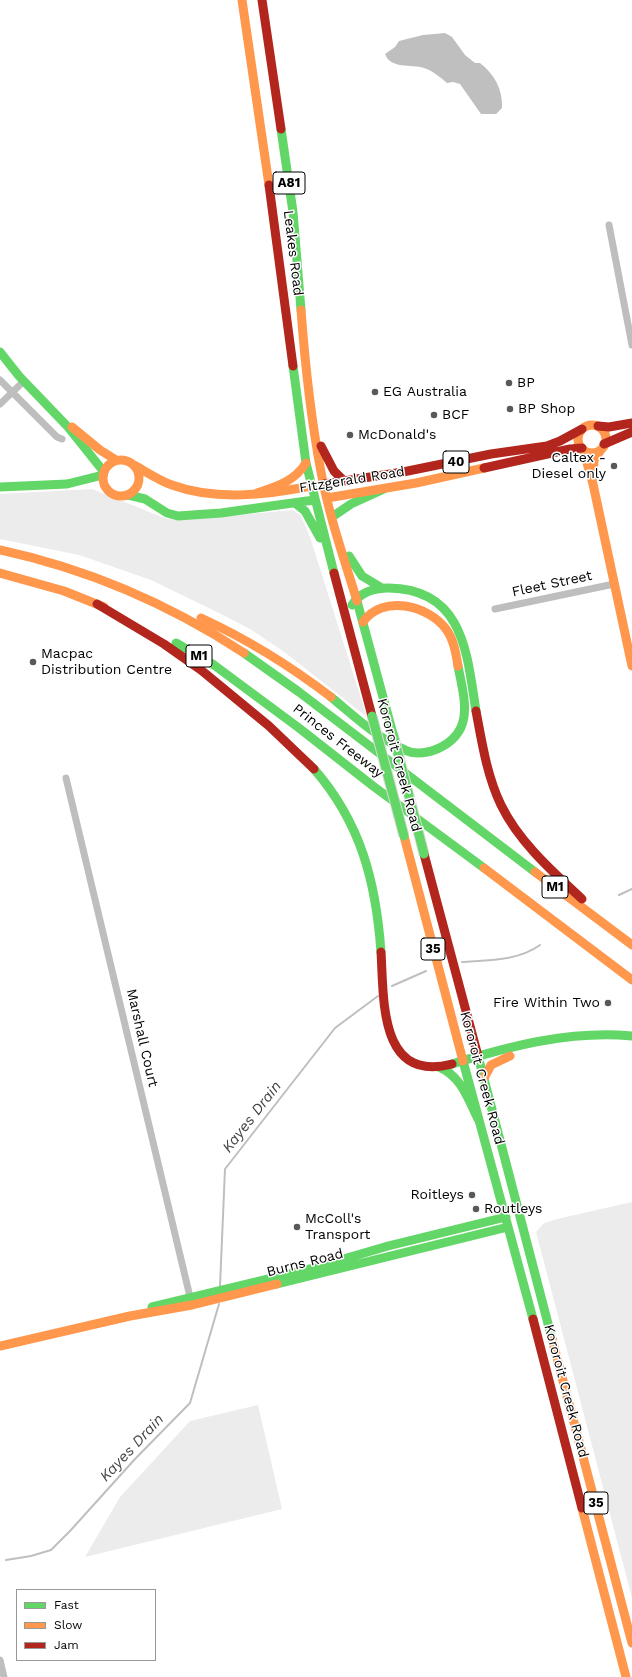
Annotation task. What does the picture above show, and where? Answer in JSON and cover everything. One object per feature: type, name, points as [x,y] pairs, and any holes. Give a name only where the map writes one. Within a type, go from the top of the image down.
[{"type":"main road","name":"Leakes Road","points":[[242,0],[274,218],[306,463],[311,486]]},
{"type":"main road","name":"Leakes Road","points":[[262,0],[293,212],[303,338],[315,433],[324,484]]},
{"type":"main road","points":[[0,352],[7,363],[56,414],[104,473]]},
{"type":"main road","points":[[56,414],[100,450],[116,460]]},
{"type":"main road","name":"40","points":[[582,428],[590,425],[609,427],[632,423]]},
{"type":"main road","points":[[593,484],[594,460],[605,440],[604,432],[598,426]]},
{"type":"main road","points":[[582,428],[578,436],[579,444],[593,484],[632,666]]},
{"type":"main road","name":"Fitzgerald Road","points":[[134,465],[172,485],[196,491],[231,494],[257,493],[403,472],[491,454],[547,446],[560,441],[582,428]]},
{"type":"main road","name":"40","points":[[582,449],[596,452],[603,446],[625,434],[632,432]]},
{"type":"main road","points":[[315,433],[334,470],[344,481]]},
{"type":"main road","name":"Fitzgerald Road","points":[[128,495],[145,499],[166,513],[178,516],[221,513],[384,489],[570,449],[582,449]]},
{"type":"main road","points":[[116,460],[126,460],[134,465],[139,472],[139,481],[135,489],[128,495],[119,496],[111,493],[105,486],[104,473],[109,464],[116,460]]},
{"type":"main road","points":[[257,493],[279,485],[296,475],[302,470],[306,463]]},
{"type":"main road","points":[[0,487],[73,483],[104,473]]},
{"type":"main road","name":"Kororoit Creek Road","points":[[324,484],[393,734],[632,1643]]},
{"type":"main road","name":"Kororoit Creek Road","points":[[311,486],[327,550],[353,639],[462,1061],[506,1217],[626,1677]]},
{"type":"main road","points":[[332,517],[351,504],[384,489]]},
{"type":"main road","points":[[295,503],[305,511],[327,550]]},
{"type":"main road","points":[[340,542],[362,576],[382,588]]},
{"type":"main road","name":"Princes Freeway","points":[[0,550],[68,568],[132,592],[174,611],[204,628],[256,661],[632,945]]},
{"type":"main road","points":[[68,568],[164,602],[249,641],[289,666],[365,724],[406,751],[420,753],[433,751],[446,745],[460,730],[466,717],[467,709],[465,694],[454,650],[447,631],[438,620],[427,612],[407,605],[385,608],[368,615],[363,622]]},
{"type":"main road","name":"Princes Freeway","points":[[0,573],[58,589],[97,604],[164,636],[214,665],[632,980]]},
{"type":"main road","points":[[353,639],[351,610],[353,602],[356,598],[368,591],[382,588],[404,589],[426,596],[444,609],[452,618],[464,642],[487,769],[496,793],[508,817],[522,838],[537,856],[585,901],[632,938]]},
{"type":"main road","points":[[97,604],[166,646],[203,672],[294,746],[312,765],[332,790],[346,813],[360,842],[373,883],[387,1021],[391,1040],[401,1053],[408,1059],[423,1066],[444,1068],[453,1075],[478,1119]]},
{"type":"main road","points":[[439,1067],[478,1056],[533,1044],[592,1034],[632,1036]]},
{"type":"main road","points":[[484,1078],[491,1065],[533,1044]]},
{"type":"main road","points":[[506,1217],[521,1219]]},
{"type":"main road","name":"Burns Road","points":[[332,1267],[388,1246],[506,1217]]},
{"type":"main road","name":"Burns Road","points":[[0,1346],[130,1316],[157,1312],[191,1301],[269,1280],[508,1227],[521,1219]]},
{"type":"main road","points":[[462,1238],[463,1228]]},
{"type":"main road","points":[[563,1435],[577,1432]]},
{"type":"main road","points":[[600,1578],[614,1574]]},
{"type":"street","points":[[609,225],[632,345]]},
{"type":"street","points":[[0,380],[57,437],[62,439]]},
{"type":"street","points":[[0,404],[24,381]]},
{"type":"street","name":"Fleet Street","points":[[495,609],[614,584]]},
{"type":"street","name":"Marshall Court","points":[[66,778],[191,1301]]},
{"type":"street","points":[[0,1660],[4,1677]]},
{"type":"shaded area","points":[[445,33],[452,37],[465,55],[475,63],[480,63],[485,67],[497,82],[501,94],[502,108],[496,114],[481,114],[460,84],[453,82],[447,83],[433,72],[424,68],[391,62],[385,54],[395,47],[399,41],[423,35]]},
{"type":"shaded area","points":[[92,489],[167,519],[185,520],[293,510],[301,516],[310,537],[367,717],[283,651],[250,629],[151,580],[79,555],[0,539],[0,494]]},
{"type":"shaded area","points":[[632,1202],[632,1598],[536,1232],[544,1223]]},
{"type":"shaded area","points":[[258,1405],[282,1509],[85,1557],[120,1497],[190,1421]]},
{"type":"waterway","name":"Kayes Drain","points":[[619,895],[632,889]]},
{"type":"waterway","name":"Kayes Drain","points":[[462,962],[513,957],[540,945]]},
{"type":"waterway","name":"Kayes Drain","points":[[392,986],[426,971]]},
{"type":"waterway","name":"Kayes Drain","points":[[220,1286],[225,1169],[335,1028],[378,996]]},
{"type":"waterway","name":"Kayes Drain","points":[[6,1560],[31,1556],[51,1550],[135,1459],[190,1403],[219,1304]]},
{"type":"traffic: fast","points":[[281,129],[293,212],[301,310]]},
{"type":"traffic: fast","points":[[0,352],[19,376],[68,427],[104,472]]},
{"type":"traffic: fast","points":[[293,366],[306,463],[334,573]]},
{"type":"traffic: fast","points":[[0,487],[67,484],[103,475]]},
{"type":"traffic: fast","points":[[332,517],[351,504],[384,489]]},
{"type":"traffic: fast","points":[[128,495],[145,499],[167,513],[178,516],[221,513],[314,500]]},
{"type":"traffic: fast","points":[[295,503],[305,511],[320,538]]},
{"type":"traffic: fast","points":[[349,556],[362,576],[382,588]]},
{"type":"traffic: fast","points":[[352,605],[363,594],[383,588],[414,591],[433,600],[447,612],[457,628],[464,647],[469,668],[476,711]]},
{"type":"traffic: fast","points":[[357,601],[393,734]]},
{"type":"traffic: fast","points":[[176,643],[214,665],[484,868]]},
{"type":"traffic: fast","points":[[244,653],[299,692],[535,872]]},
{"type":"traffic: fast","points":[[331,697],[366,726],[395,745],[413,753],[429,752],[449,742],[458,733],[462,724],[464,702],[458,666]]},
{"type":"traffic: fast","points":[[372,716],[404,836]]},
{"type":"traffic: fast","points":[[393,734],[424,854]]},
{"type":"traffic: fast","points":[[314,769],[330,789],[355,832],[370,878],[375,901],[381,952]]},
{"type":"traffic: fast","points":[[452,1064],[496,1051],[564,1037],[586,1035],[632,1036]]},
{"type":"traffic: fast","points":[[478,1056],[552,1339]]},
{"type":"traffic: fast","points":[[463,1061],[533,1319]]},
{"type":"traffic: fast","points":[[439,1067],[447,1071],[458,1082],[467,1096],[478,1119]]},
{"type":"traffic: fast","points":[[152,1307],[306,1270],[388,1246],[506,1217]]},
{"type":"traffic: fast","points":[[277,1284],[508,1227]]},
{"type":"traffic: slow","points":[[242,0],[269,185]]},
{"type":"traffic: slow","points":[[301,310],[304,351],[314,432],[324,488],[332,521],[357,601]]},
{"type":"traffic: slow","points":[[592,425],[602,429],[606,439],[602,449],[592,453],[582,449],[578,439],[582,429],[592,425]]},
{"type":"traffic: slow","points":[[72,427],[100,450],[116,460]]},
{"type":"traffic: slow","points":[[593,478],[594,460],[603,447]]},
{"type":"traffic: slow","points":[[583,449],[593,484],[632,666]]},
{"type":"traffic: slow","points":[[125,460],[134,465],[138,471],[139,478],[138,485],[134,491],[125,496],[117,496],[108,491],[104,485],[103,474],[108,465],[114,461],[125,460]]},
{"type":"traffic: slow","points":[[257,493],[278,486],[291,479],[306,463]]},
{"type":"traffic: slow","points":[[134,465],[172,485],[206,493],[223,495],[259,494],[311,486]]},
{"type":"traffic: slow","points":[[327,498],[416,483],[484,468]]},
{"type":"traffic: slow","points":[[0,550],[65,567],[127,590],[187,619],[244,653]]},
{"type":"traffic: slow","points":[[0,573],[64,591],[104,607]]},
{"type":"traffic: slow","points":[[363,622],[371,613],[381,608],[393,606],[405,606],[428,614],[438,621],[449,633],[458,666]]},
{"type":"traffic: slow","points":[[201,618],[236,635],[268,654],[300,674],[331,697]]},
{"type":"traffic: slow","points":[[404,836],[463,1061]]},
{"type":"traffic: slow","points":[[484,868],[632,980]]},
{"type":"traffic: slow","points":[[535,872],[632,945]]},
{"type":"traffic: slow","points":[[484,1078],[491,1065],[510,1056]]},
{"type":"traffic: slow","points":[[0,1346],[130,1316],[192,1305],[277,1284]]},
{"type":"traffic: slow","points":[[552,1339],[632,1643]]},
{"type":"traffic: slow","points":[[582,1508],[626,1677]]},
{"type":"traffic: jam","points":[[262,0],[281,129]]},
{"type":"traffic: jam","points":[[269,185],[293,366]]},
{"type":"traffic: jam","points":[[598,426],[609,427],[632,423]]},
{"type":"traffic: jam","points":[[324,484],[403,472],[491,454],[547,446],[582,429]]},
{"type":"traffic: jam","points":[[604,444],[632,432]]},
{"type":"traffic: jam","points":[[321,446],[334,471],[344,481]]},
{"type":"traffic: jam","points":[[484,468],[570,449],[582,448]]},
{"type":"traffic: jam","points":[[334,573],[372,716]]},
{"type":"traffic: jam","points":[[97,604],[164,644],[201,670],[269,726],[314,769]]},
{"type":"traffic: jam","points":[[476,711],[492,783],[508,819],[537,855],[582,899]]},
{"type":"traffic: jam","points":[[424,854],[478,1056]]},
{"type":"traffic: jam","points":[[381,952],[383,992],[386,1014],[390,1033],[398,1050],[411,1061],[428,1067],[452,1064]]},
{"type":"traffic: jam","points":[[533,1319],[582,1508]]},
{"type":"place","name":"BP","points":[[509,383]]},
{"type":"place","name":"EG Australia","points":[[375,392]]},
{"type":"place","name":"BP Shop","points":[[510,409]]},
{"type":"place","name":"BCF","points":[[434,415]]},
{"type":"place","name":"McDonald's","points":[[350,435]]},
{"type":"place","name":"Caltex - Diesel only","points":[[614,466]]},
{"type":"place","name":"Macpac Distribution Centre","points":[[33,662]]},
{"type":"place","name":"Fire Within Two","points":[[608,1003]]},
{"type":"place","name":"Roitleys","points":[[472,1195]]},
{"type":"place","name":"Routleys","points":[[476,1209]]},
{"type":"place","name":"McColl's Transport","points":[[297,1227]]}]
